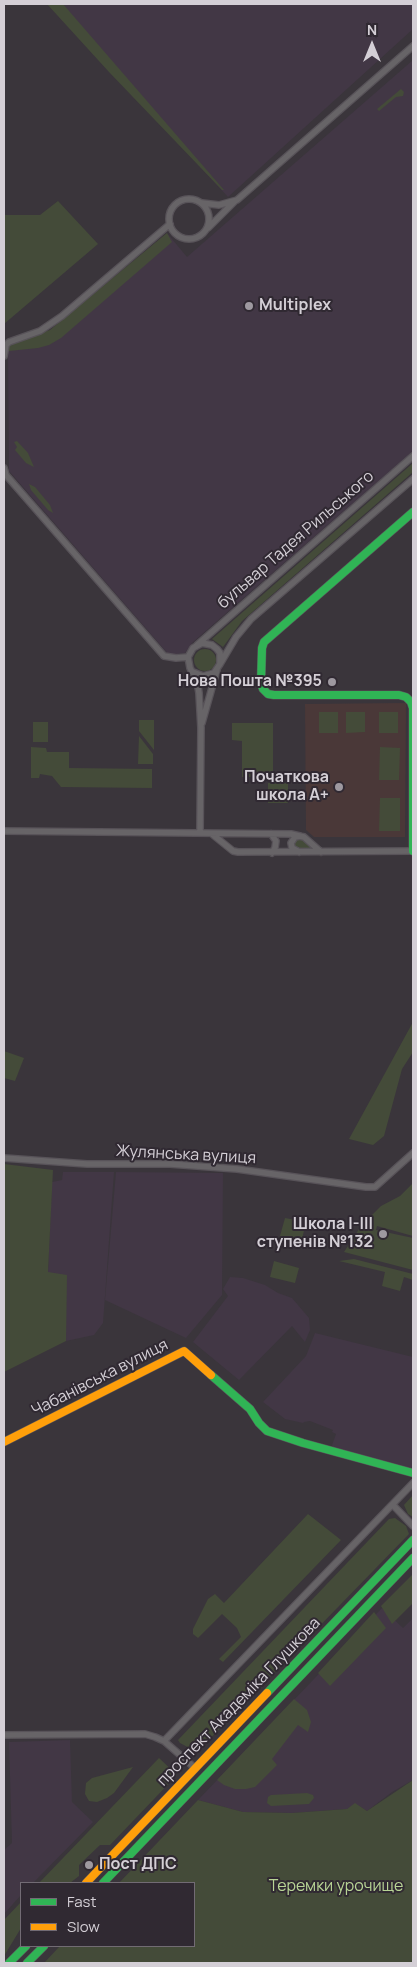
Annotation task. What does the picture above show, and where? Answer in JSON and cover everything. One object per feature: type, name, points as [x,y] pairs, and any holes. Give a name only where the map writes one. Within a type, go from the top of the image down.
[{"type":"main road","points":[[413,512],[263,644],[261,683],[263,689],[268,694],[400,695],[406,697],[411,702],[413,708],[413,851]]},
{"type":"main road","name":"Чабанівська вулиця","points":[[4,1442],[184,1351],[250,1409],[267,1431],[346,1456],[413,1473]]},
{"type":"main road","name":"проспект Академіка Глушкова","points":[[87,1882],[413,1540]]},
{"type":"main road","name":"проспект Академіка Глушкова","points":[[104,1882],[413,1558]]},
{"type":"main road","points":[[9,1963],[25,1947]]},
{"type":"main road","points":[[27,1963],[43,1947]]},
{"type":"street","points":[[237,200],[219,205],[190,199],[178,202],[171,211],[170,224],[174,232],[185,238],[198,237],[237,200],[413,46]]},
{"type":"street","points":[[202,203],[206,208],[209,220],[205,231]]},
{"type":"street","points":[[4,356],[6,345],[9,342],[40,330],[55,321],[170,224]]},
{"type":"street","name":"бульвар Тадея Рильського","points":[[197,645],[413,456]]},
{"type":"street","points":[[4,468],[6,476],[164,656],[188,657]]},
{"type":"street","name":"бульвар Тадея Рильського","points":[[200,728],[219,666],[236,637],[251,619],[413,479]]},
{"type":"street","points":[[208,643],[220,653],[219,666],[209,675],[198,675],[190,668],[188,657],[192,648],[197,645],[208,643]]},
{"type":"street","name":"бульвар Тадея Рильського","points":[[193,672],[197,680],[199,693],[200,834]]},
{"type":"street","points":[[4,831],[271,834],[300,836],[309,840],[321,852]]},
{"type":"street","points":[[212,834],[232,850],[238,852],[413,851]]},
{"type":"street","points":[[232,850],[229,843],[230,838],[234,834]]},
{"type":"street","points":[[271,834],[276,841],[272,853]]},
{"type":"street","points":[[299,852],[292,848],[291,843],[294,837],[300,836]]},
{"type":"street","name":"Жулянська вулиця","points":[[4,1158],[87,1164],[170,1164],[237,1169],[366,1188],[375,1186],[413,1153]]},
{"type":"street","name":"проспект Академіка Глушкова","points":[[164,1741],[413,1483]]},
{"type":"street","points":[[393,1505],[413,1526]]},
{"type":"street","points":[[4,1735],[145,1734],[164,1741],[195,1768]]},
{"type":"shaded area","points":[[57,4],[413,4],[413,29],[228,197]]},
{"type":"shaded area","points":[[413,60],[413,451],[192,643],[185,653],[169,655],[9,471],[8,349],[12,343],[50,330],[167,233],[187,257]]},
{"type":"shaded area","points":[[406,703],[405,837],[314,837],[306,830],[305,704]]},
{"type":"shaded area","points":[[63,1172],[114,1172],[103,1323],[94,1335],[66,1341],[65,1306],[48,1272],[52,1182],[62,1180]]},
{"type":"shaded area","points":[[116,1172],[223,1173],[222,1295],[186,1338],[105,1300]]},
{"type":"shaded area","points":[[230,1277],[243,1278],[265,1285],[278,1293],[292,1298],[309,1318],[310,1330],[305,1342],[292,1326],[239,1380],[193,1342],[228,1296],[223,1289]]},
{"type":"shaded area","points":[[315,1333],[413,1357],[413,1470],[331,1448],[336,1434],[332,1432],[333,1430],[310,1421],[303,1423],[285,1419],[263,1402],[306,1356]]},
{"type":"shaded area","points":[[382,1608],[403,1628],[413,1618],[413,1780],[392,1792],[367,1811],[356,1804],[347,1809],[292,1813],[243,1812],[198,1800]]},
{"type":"shaded area","points":[[70,1740],[72,1802],[93,1822],[34,1882],[20,1882],[20,1896],[4,1914],[4,1850],[12,1843],[9,1742]]},
{"type":"green space","points":[[47,4],[63,4],[224,190],[109,72]]},
{"type":"green space","points":[[401,89],[404,92],[403,96],[396,97],[379,111],[377,109]]},
{"type":"green space","points":[[58,201],[98,244],[4,324],[4,215],[40,215]]},
{"type":"green space","points":[[167,233],[172,242],[61,338],[49,345],[38,348],[9,351],[8,349],[12,343],[50,330]]},
{"type":"green space","points":[[17,441],[28,453],[34,467],[26,463],[15,450],[17,447],[14,442]]},
{"type":"green space","points":[[413,463],[413,472],[242,621],[223,647],[212,639]]},
{"type":"green space","points":[[29,484],[35,487],[50,505],[53,513],[48,510],[31,490]]},
{"type":"green space","points":[[205,649],[213,652],[216,660],[213,668],[205,671],[197,668],[194,660],[197,652]]},
{"type":"green space","points":[[319,712],[338,712],[338,733],[319,733]]},
{"type":"green space","points":[[346,712],[365,712],[365,732],[346,733]]},
{"type":"green space","points":[[379,712],[398,712],[398,733],[379,733]]},
{"type":"green space","points":[[139,720],[154,720],[154,750],[139,731]]},
{"type":"green space","points":[[33,722],[48,722],[48,742],[33,742]]},
{"type":"green space","points":[[232,723],[273,723],[273,777],[242,777],[242,741],[232,740]]},
{"type":"green space","points":[[139,736],[153,754],[153,764],[138,764]]},
{"type":"green space","points":[[31,747],[46,748],[47,752],[69,752],[69,768],[152,769],[152,788],[61,787],[52,776],[40,774],[39,778],[31,778]]},
{"type":"green space","points":[[380,747],[400,748],[399,780],[379,780]]},
{"type":"green space","points":[[268,783],[288,783],[288,803],[268,803]]},
{"type":"green space","points":[[380,798],[400,798],[400,831],[379,831]]},
{"type":"green space","points":[[301,838],[314,849],[302,849],[294,846],[294,841]]},
{"type":"green space","points":[[413,1022],[413,1052],[402,1069],[384,1136],[373,1145],[349,1139]]},
{"type":"green space","points":[[4,1051],[24,1058],[15,1081],[4,1078]]},
{"type":"green space","points":[[4,1164],[53,1170],[48,1272],[67,1275],[66,1341],[4,1372]]},
{"type":"green space","name":"Школа І-ІІІ ступенів №132","points":[[413,1183],[413,1236],[377,1226],[376,1230],[413,1238],[413,1270],[344,1252],[361,1226],[381,1206],[400,1196]]},
{"type":"green space","points":[[285,1218],[306,1222],[300,1248],[278,1243]]},
{"type":"green space","points":[[354,1259],[413,1274],[413,1280],[404,1277],[400,1291],[382,1286],[385,1272],[339,1261]]},
{"type":"green space","points":[[274,1261],[299,1268],[295,1283],[270,1277]]},
{"type":"green space","points":[[413,1495],[413,1517],[408,1514],[404,1505]]},
{"type":"green space","points":[[308,1514],[341,1540],[223,1662],[219,1659],[241,1637],[237,1628],[222,1614],[198,1638],[193,1634],[193,1629],[208,1599],[215,1594],[224,1603]]},
{"type":"green space","points":[[395,1518],[406,1526],[409,1534],[200,1749],[195,1751],[180,1743],[178,1740],[389,1519]]},
{"type":"green space","points":[[413,1574],[413,1603],[392,1624],[381,1606]]},
{"type":"green space","points":[[374,1612],[386,1628],[330,1686],[318,1673]]},
{"type":"green space","points":[[294,1699],[307,1710],[311,1722],[308,1732],[298,1725],[272,1759],[277,1765],[255,1787],[235,1789],[217,1780]]},
{"type":"green space","points":[[159,1758],[177,1775],[110,1845],[100,1845],[79,1865],[79,1876],[71,1882],[40,1882]]},
{"type":"green space","points":[[133,1767],[114,1793],[97,1802],[89,1801],[85,1794],[86,1783],[92,1778]]},
{"type":"green space","name":"Теремки урочище","points":[[413,1780],[413,1963],[44,1963],[59,1947],[195,1947],[195,1882],[120,1882],[198,1800],[243,1812],[292,1813],[347,1809],[355,1803],[367,1811]]},
{"type":"green space","points":[[307,1793],[313,1795],[314,1798],[309,1804],[271,1806],[267,1803],[268,1797],[271,1795]]},
{"type":"green space","points":[[20,1903],[20,1930],[4,1956],[4,1920]]},
{"type":"traffic: fast","points":[[413,512],[264,642],[262,648],[261,683],[263,689],[268,694],[274,695],[399,695],[406,697],[411,702],[413,708],[413,851]]},
{"type":"traffic: fast","points":[[211,1375],[250,1409],[267,1431],[303,1443],[413,1473]]},
{"type":"traffic: fast","points":[[267,1693],[413,1540]]},
{"type":"traffic: fast","points":[[104,1882],[413,1558]]},
{"type":"traffic: fast","points":[[9,1963],[25,1947]]},
{"type":"traffic: fast","points":[[27,1963],[43,1947]]},
{"type":"traffic: slow","points":[[4,1442],[184,1351],[211,1375]]},
{"type":"traffic: slow","points":[[87,1882],[267,1693]]},
{"type":"place","name":"Multiplex","points":[[249,306]]},
{"type":"place","name":"Нова Пошта №395","points":[[332,682]]},
{"type":"place","name":"Початкова школа А+","points":[[339,787]]},
{"type":"place","name":"Школа І-ІІІ ступенів №132","points":[[383,1234]]},
{"type":"place","name":"Пост ДПС","points":[[89,1865]]}]
